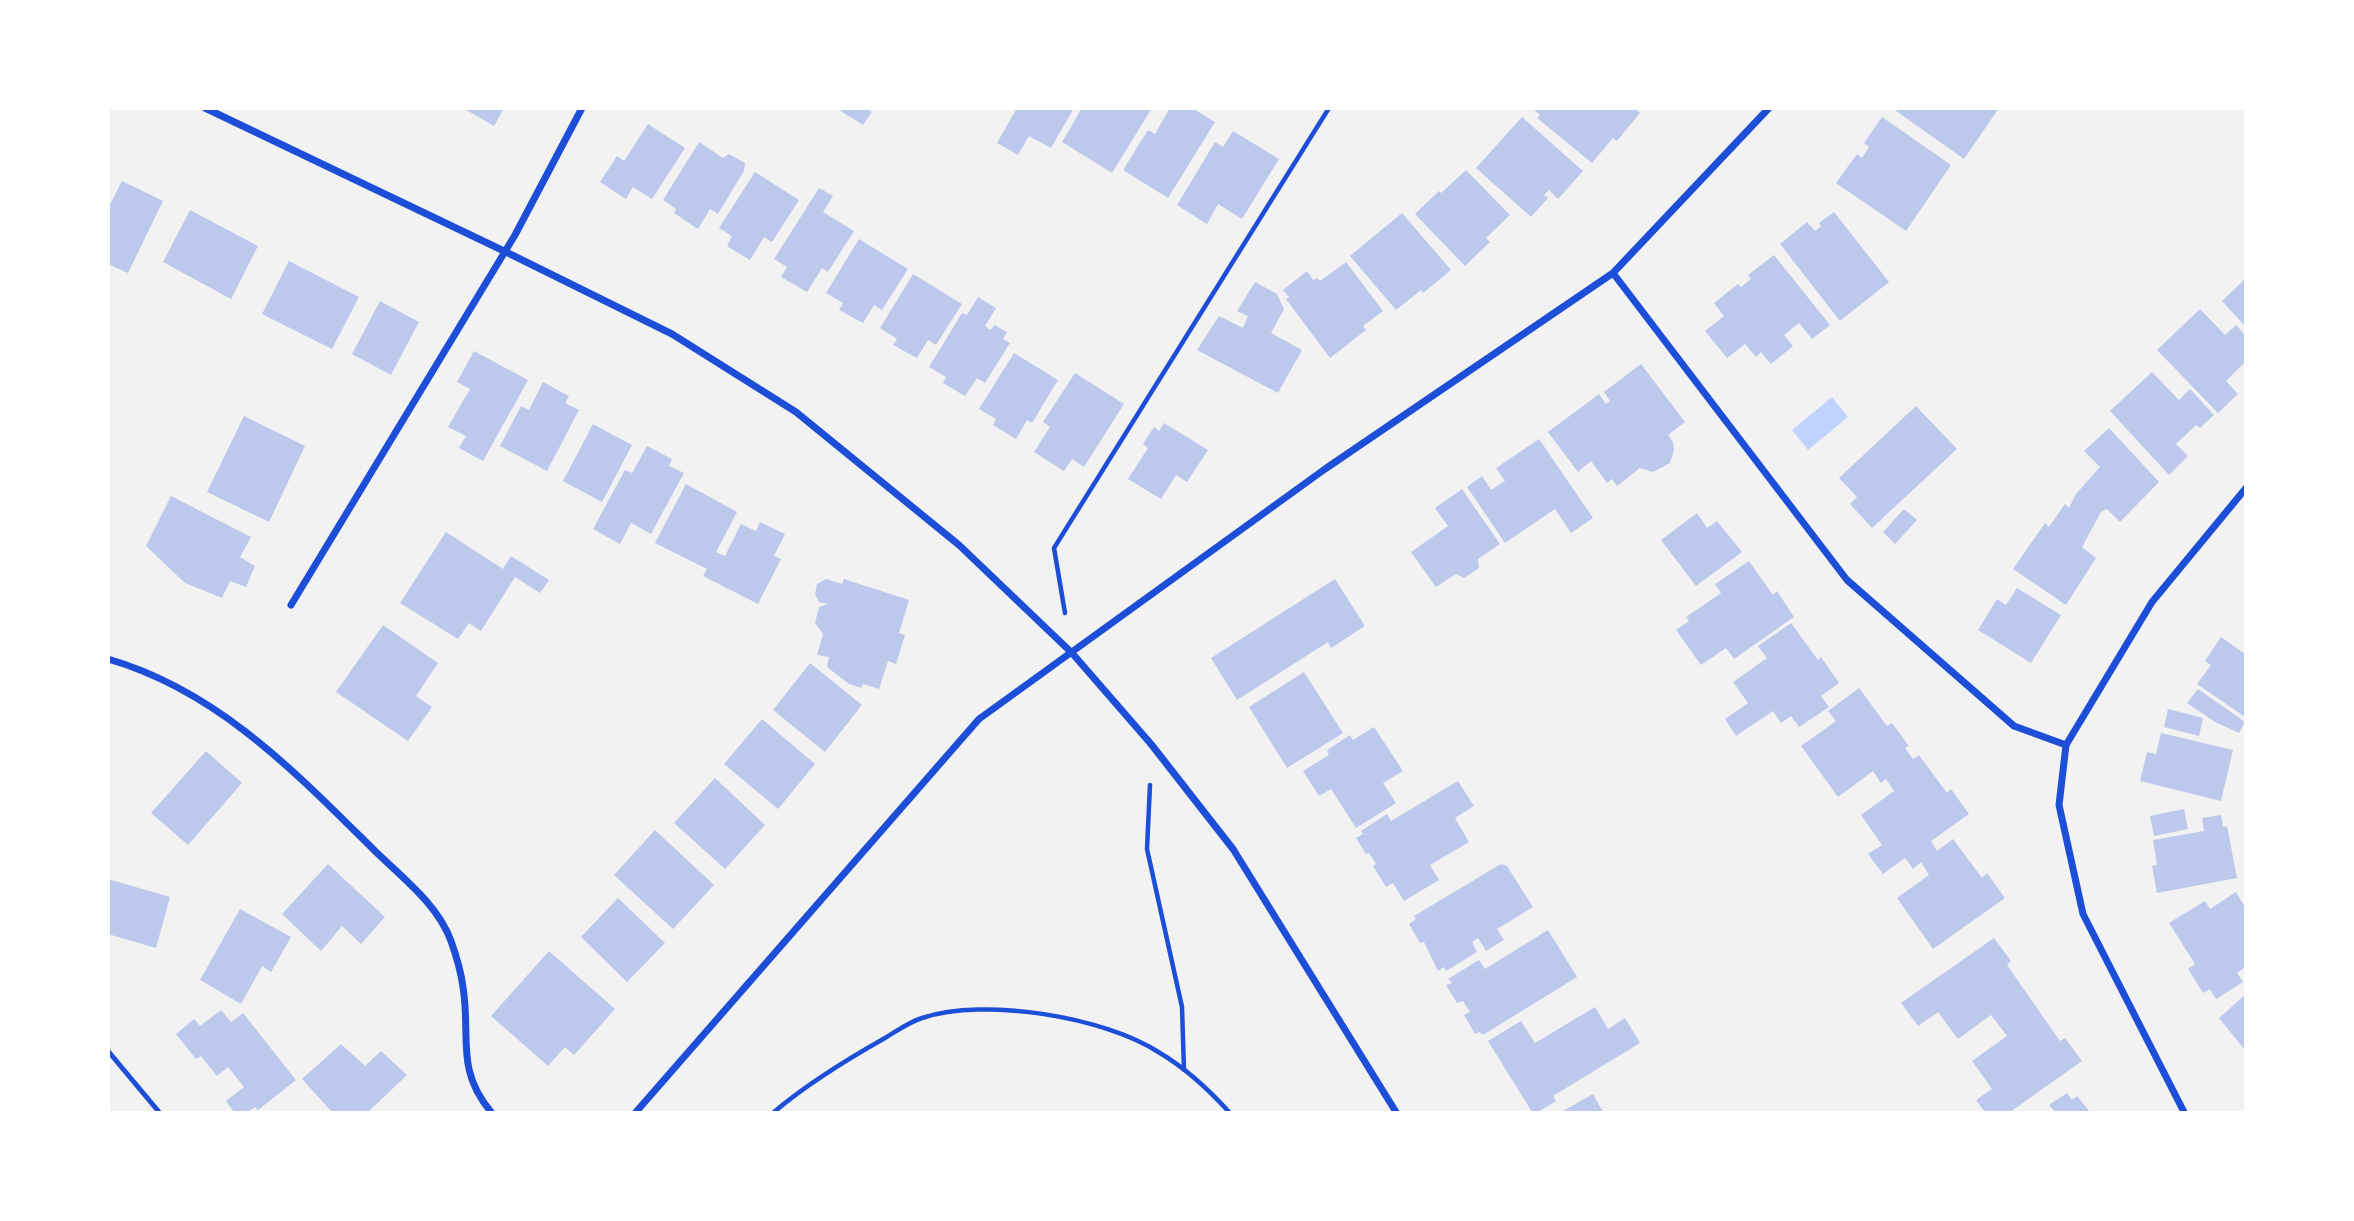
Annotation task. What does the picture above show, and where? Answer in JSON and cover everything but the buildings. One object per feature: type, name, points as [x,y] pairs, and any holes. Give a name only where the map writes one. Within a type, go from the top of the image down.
[{"type":"street","points":[[205,108],[672,334],[796,412],[959,545],[1072,653],[1151,744],[1233,849],[1396,1112]]},
{"type":"street","points":[[291,605],[504,251],[582,108]]},
{"type":"street","points":[[636,1112],[979,719],[1325,469],[1613,273],[1769,108]]},
{"type":"street","points":[[1613,273],[1847,580],[2014,726],[2066,745]]},
{"type":"street","points":[[2184,1112],[2083,914],[2059,805],[2066,745],[2152,602],[2245,488]]},
{"type":"street","points":[[108,659],[176,687],[236,722],[327,804],[424,900],[440,919],[450,939],[463,986],[466,1059],[470,1080],[491,1112]]},
{"type":"lane","points":[[108,1051],[159,1112]]},
{"type":"path","points":[[1072,653],[1054,548],[1329,108]]},
{"type":"path","points":[[1151,744],[1147,849],[1182,1007],[1184,1071]]},
{"type":"path","points":[[774,1112],[819,1079],[876,1043],[919,1019],[955,1010],[1013,1010],[1087,1023],[1124,1035],[1160,1052],[1229,1112]]},
{"type":"water","points":[[1832,397],[1848,417],[1808,450],[1792,430]]}]
